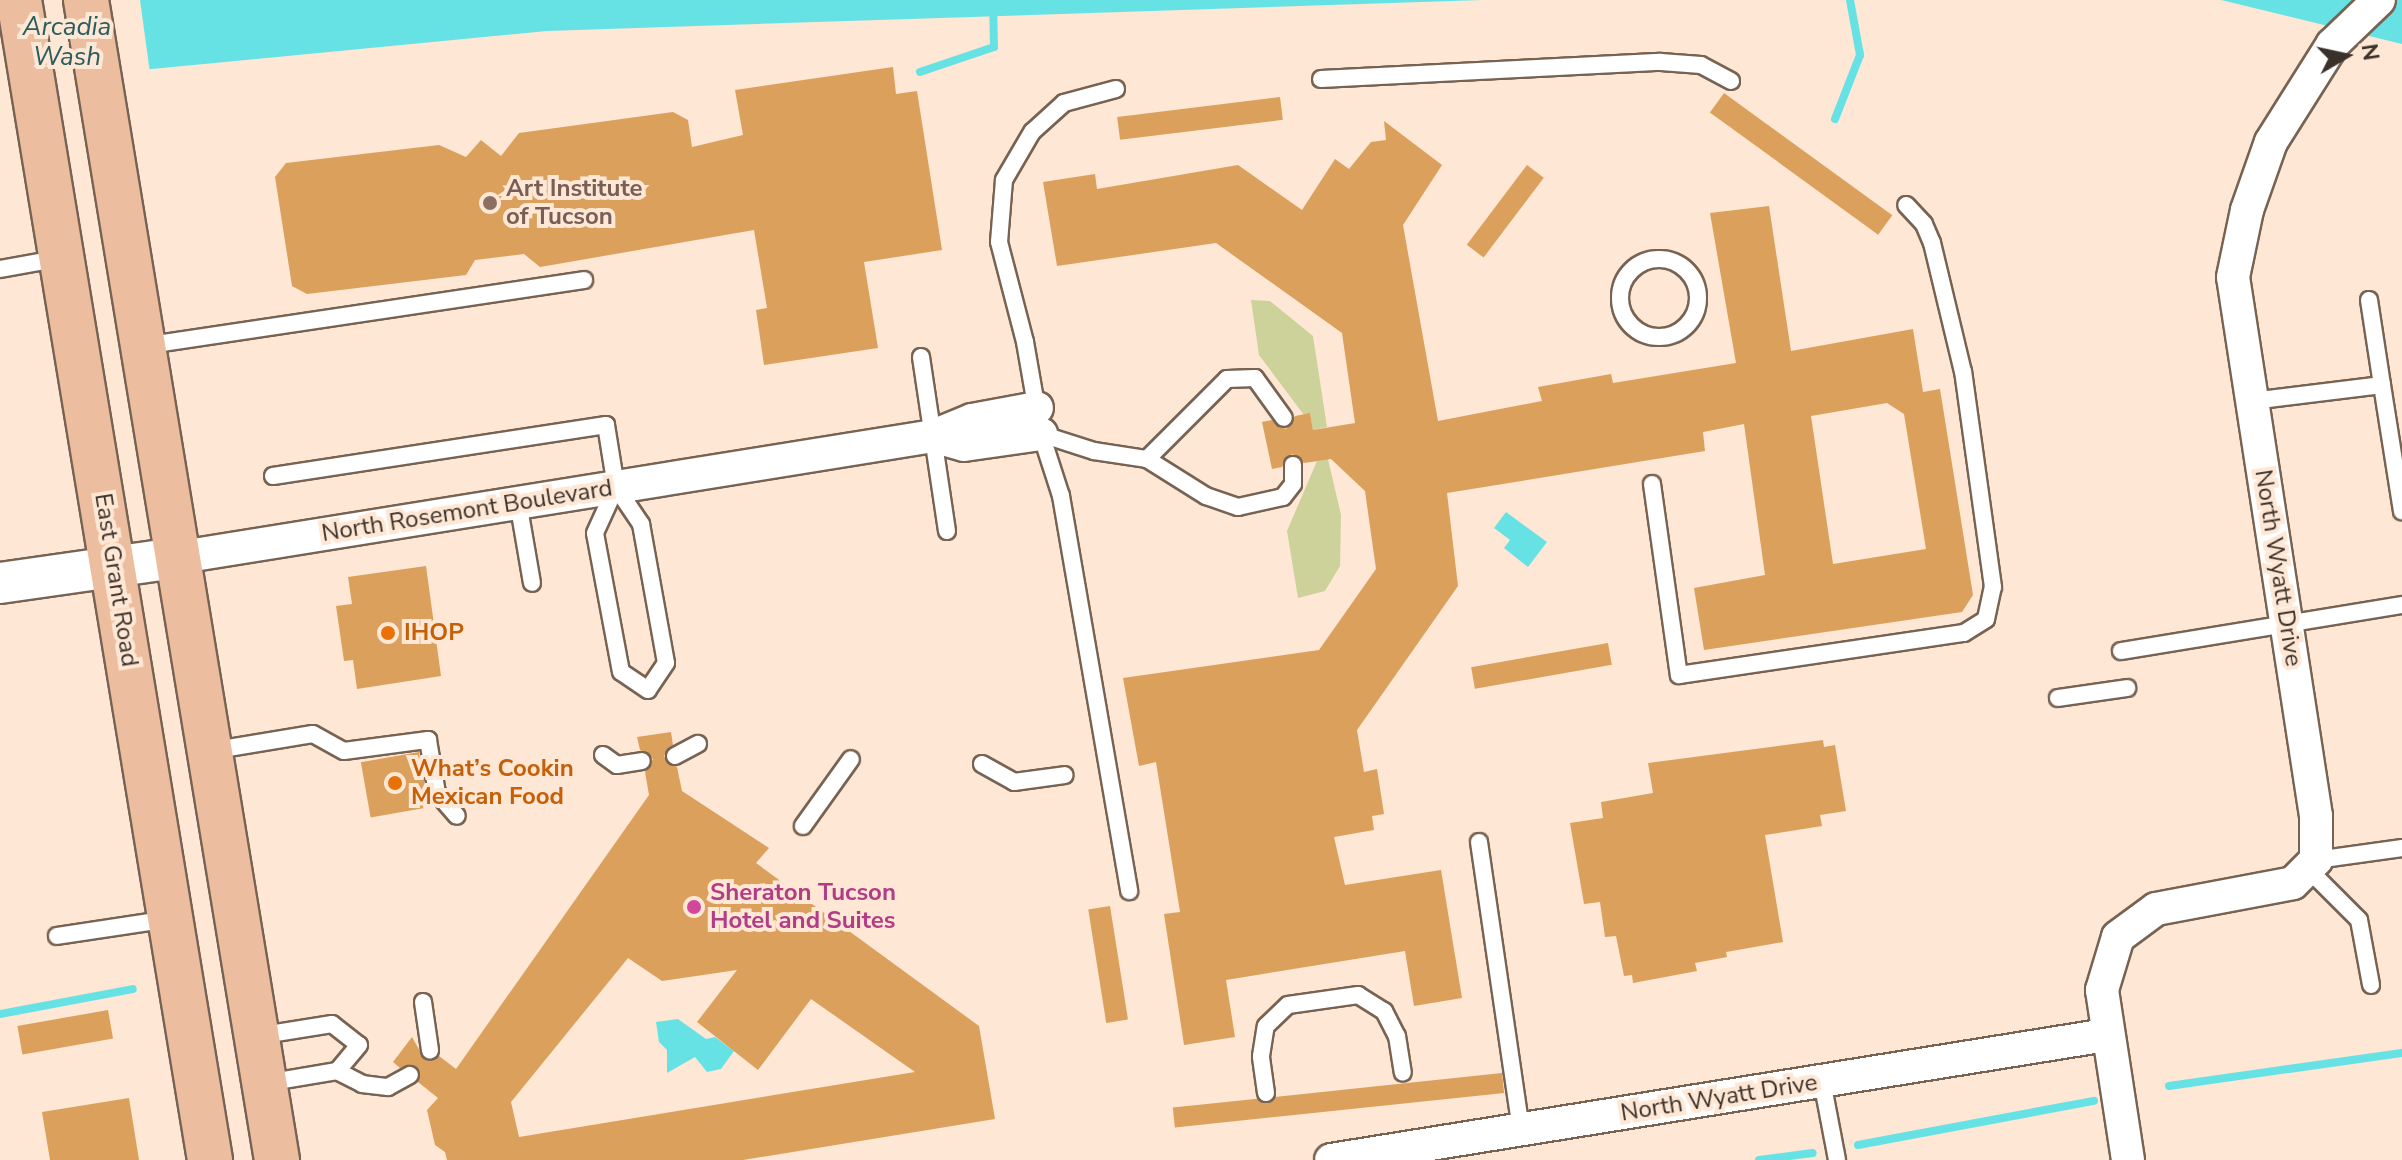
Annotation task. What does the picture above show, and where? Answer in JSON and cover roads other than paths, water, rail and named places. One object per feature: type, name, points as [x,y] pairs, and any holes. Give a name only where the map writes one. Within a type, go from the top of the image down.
[{"type":"main road","name":"East Grant Road","points":[[19,0],[210,1160]]},
{"type":"main road","points":[[86,0],[175,558],[277,1160]]},
{"type":"street","name":"North Wyatt Drive","points":[[2312,864],[2316,816],[2233,277],[2247,210],[2271,142],[2332,45],[2379,0]]},
{"type":"street","name":"North Rosemont Boulevard","points":[[0,583],[114,568],[933,436],[964,445],[1039,421]]},
{"type":"street","points":[[2128,1160],[2106,1035],[2102,990],[2118,937],[2156,909],[2293,883],[2312,864]]},
{"type":"street","name":"North Wyatt Drive","points":[[1331,1160],[1400,1155],[1521,1130],[2106,1035]]},
{"type":"lane","points":[[1321,79],[1661,62],[1701,65],[1731,81]]},
{"type":"lane","points":[[1116,89],[1064,103],[1032,132],[1004,180],[999,242],[1039,421],[1061,496],[1129,891]]},
{"type":"lane","points":[[1652,484],[1679,675],[1964,633],[1986,619],[1993,587],[1963,372],[1932,243],[1924,224],[1906,205]]},
{"type":"lane","points":[[0,269],[63,257]]},
{"type":"lane","points":[[1654,259],[1678,264],[1698,294],[1693,318],[1663,338],[1637,331],[1621,310],[1623,283],[1641,264],[1654,259]]},
{"type":"lane","points":[[142,347],[584,280]]},
{"type":"lane","points":[[2369,300],[2402,511]]},
{"type":"lane","points":[[921,357],[947,531]]},
{"type":"lane","points":[[1147,459],[1227,379],[1255,378],[1284,418]]},
{"type":"lane","points":[[2252,401],[2382,385]]},
{"type":"lane","points":[[1039,421],[1094,451],[1147,459],[1206,496],[1238,507],[1283,497],[1293,484],[1293,465]]},
{"type":"lane","points":[[273,476],[606,425],[616,487],[641,524],[666,663],[648,690],[621,672],[595,533],[616,487]]},
{"type":"lane","points":[[518,502],[532,583]]},
{"type":"lane","points":[[2121,651],[2402,605]]},
{"type":"lane","points":[[2058,698],[2127,688]]},
{"type":"lane","points":[[208,751],[313,734],[344,751],[428,740],[437,793],[457,816]]},
{"type":"lane","points":[[675,756],[698,744]]},
{"type":"lane","points":[[603,755],[617,765],[642,761]]},
{"type":"lane","points":[[803,826],[851,759]]},
{"type":"lane","points":[[982,764],[1014,782],[1065,775]]},
{"type":"lane","points":[[1479,842],[1521,1130]]},
{"type":"lane","points":[[2371,985],[2359,920],[2312,864],[2402,848]]},
{"type":"lane","points":[[57,936],[171,919]]},
{"type":"lane","points":[[1266,1093],[1261,1056],[1266,1026],[1288,1005],[1358,995],[1384,1011],[1397,1036],[1403,1073]]},
{"type":"lane","points":[[423,1002],[430,1050]]},
{"type":"lane","points":[[255,1037],[332,1024],[359,1045],[337,1071]]},
{"type":"lane","points":[[263,1083],[337,1071],[362,1084],[388,1087],[410,1075]]},
{"type":"lane","points":[[1822,1081],[1837,1160]]},
{"type":"water","name":"Arcadia Wash","points":[[94,0],[1482,0],[547,31],[131,71]]},
{"type":"water","points":[[2221,0],[2402,0],[2402,44]]},
{"type":"water","points":[[1506,512],[1547,542],[1528,567],[1504,548],[1510,540],[1494,528]]},
{"type":"water","points":[[678,1019],[706,1039],[715,1037],[734,1051],[721,1069],[707,1072],[695,1057],[667,1073],[667,1050],[659,1042],[656,1022]]},
{"type":"waterway","points":[[920,72],[994,47],[993,0]]},
{"type":"waterway","points":[[1835,119],[1860,55],[1850,0]]},
{"type":"waterway","points":[[0,1014],[133,989]]},
{"type":"waterway","points":[[2169,1086],[2402,1053]]},
{"type":"waterway","points":[[1858,1145],[2094,1101]]},
{"type":"waterway","points":[[1759,1160],[1813,1153]]},
{"type":"place","name":"Art Institute of Tucson","points":[[490,203]]},
{"type":"place","name":"IHOP","points":[[388,633]]},
{"type":"place","name":"What’s Cookin Mexican Food","points":[[395,783]]},
{"type":"place","name":"Sheraton Tucson Hotel and Suites","points":[[694,907]]}]
